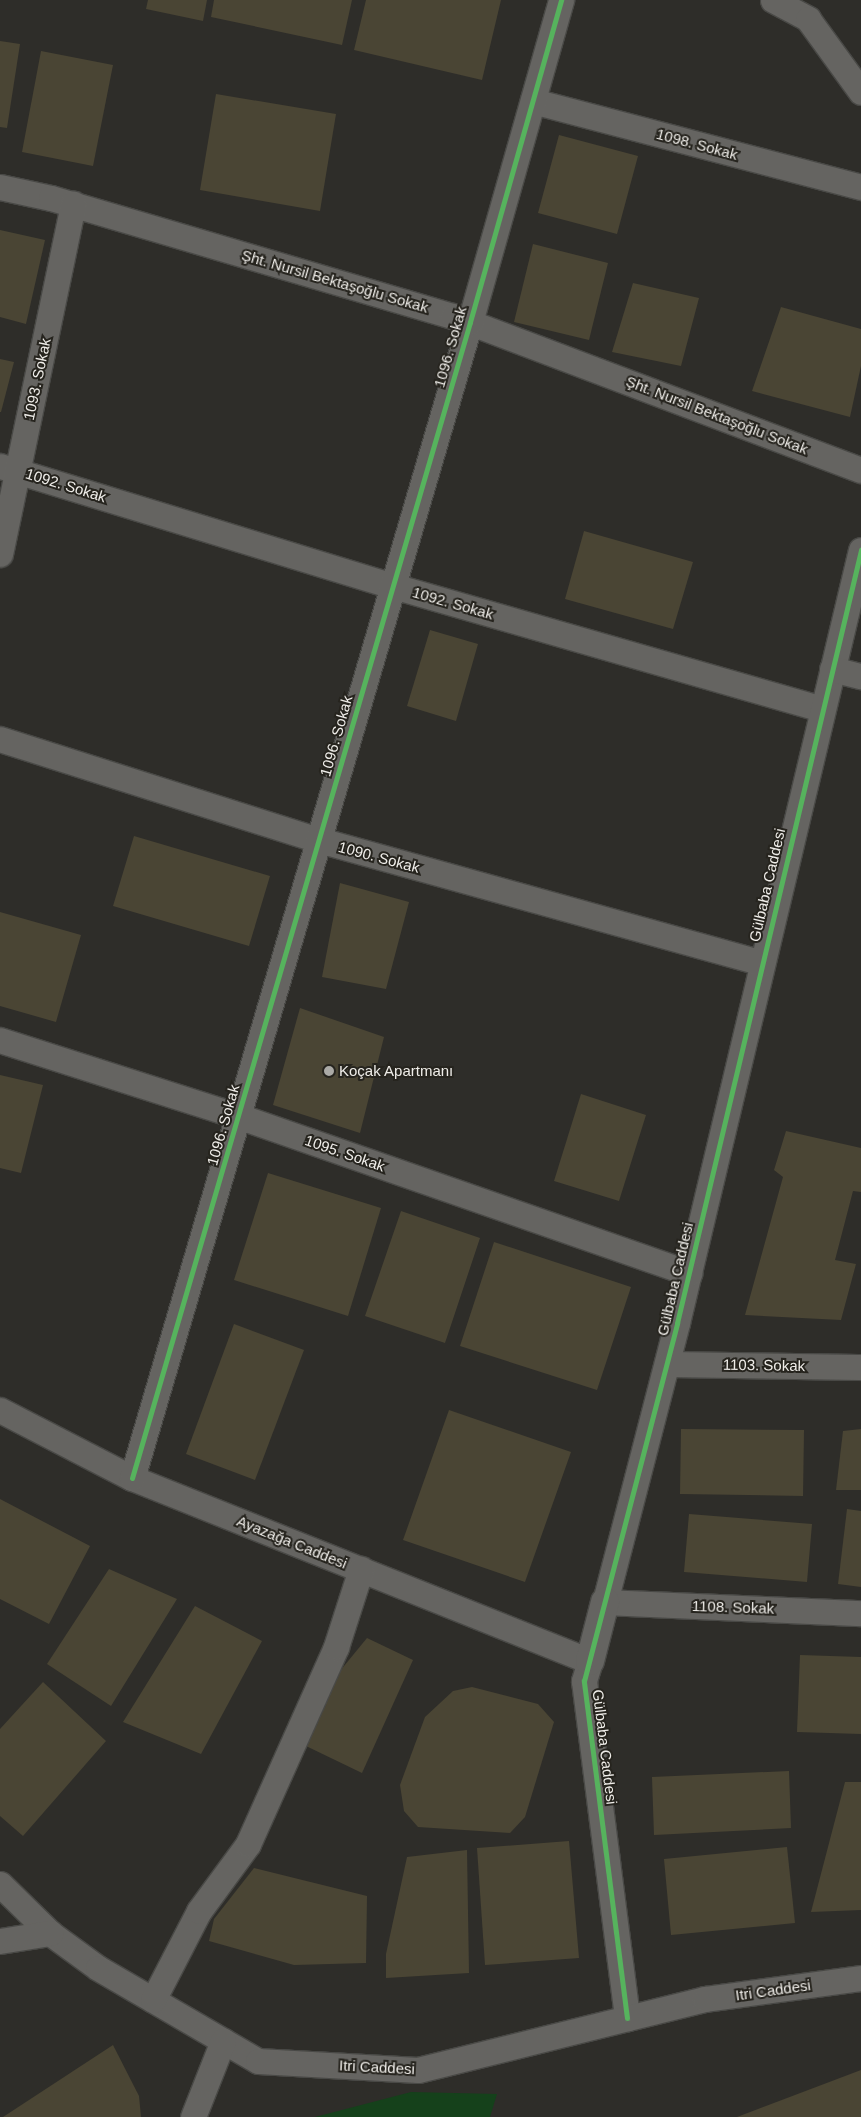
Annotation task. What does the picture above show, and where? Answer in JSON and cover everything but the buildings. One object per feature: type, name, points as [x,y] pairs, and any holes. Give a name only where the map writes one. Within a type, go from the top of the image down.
[{"type":"street","name":"1096. Sokak","points":[[132,1478],[470,322],[562,0]]},
{"type":"street","points":[[773,0],[808,19],[861,92]]},
{"type":"street","name":"1098. Sokak","points":[[533,101],[861,187]]},
{"type":"street","name":"Şht. Nursil Bektaşoğlu Sokak","points":[[0,187],[73,204],[470,322],[861,470]]},
{"type":"street","name":"1093. Sokak","points":[[0,554],[9,468],[73,204]]},
{"type":"street","name":"1092. Sokak","points":[[9,468],[393,586],[822,709]]},
{"type":"street","name":"Gülbaba Caddesi","points":[[627,2018],[584,1681],[667,1364],[861,550]]},
{"type":"street","points":[[832,669],[861,676]]},
{"type":"street","name":"1090. Sokak","points":[[0,739],[319,840],[762,962]]},
{"type":"street","name":"1095. Sokak","points":[[0,1040],[238,1116],[689,1273]]},
{"type":"street","name":"1103. Sokak","points":[[667,1364],[861,1367]]},
{"type":"street","name":"Ayazağa Caddesi","points":[[0,1410],[132,1478],[590,1661]]},
{"type":"street","points":[[153,2000],[200,1911],[248,1844],[336,1647],[361,1570]]},
{"type":"street","name":"1108. Sokak","points":[[605,1602],[861,1613]]},
{"type":"street","name":"Itri Caddesi","points":[[0,1884],[50,1933],[98,1968],[258,2061],[418,2070],[705,1999],[861,1978]]},
{"type":"street","points":[[0,1941],[50,1933]]},
{"type":"street","points":[[194,2117],[223,2041]]},
{"type":"green space","points":[[411,2092],[497,2094],[490,2117],[315,2117]]},
{"type":"cycle path","points":[[132,1478],[470,322],[561,0]]},
{"type":"cycle path","points":[[627,2018],[584,1681],[677,1323],[861,550]]},
{"type":"place","name":"Koçak Apartmanı","points":[[329,1071]]}]
